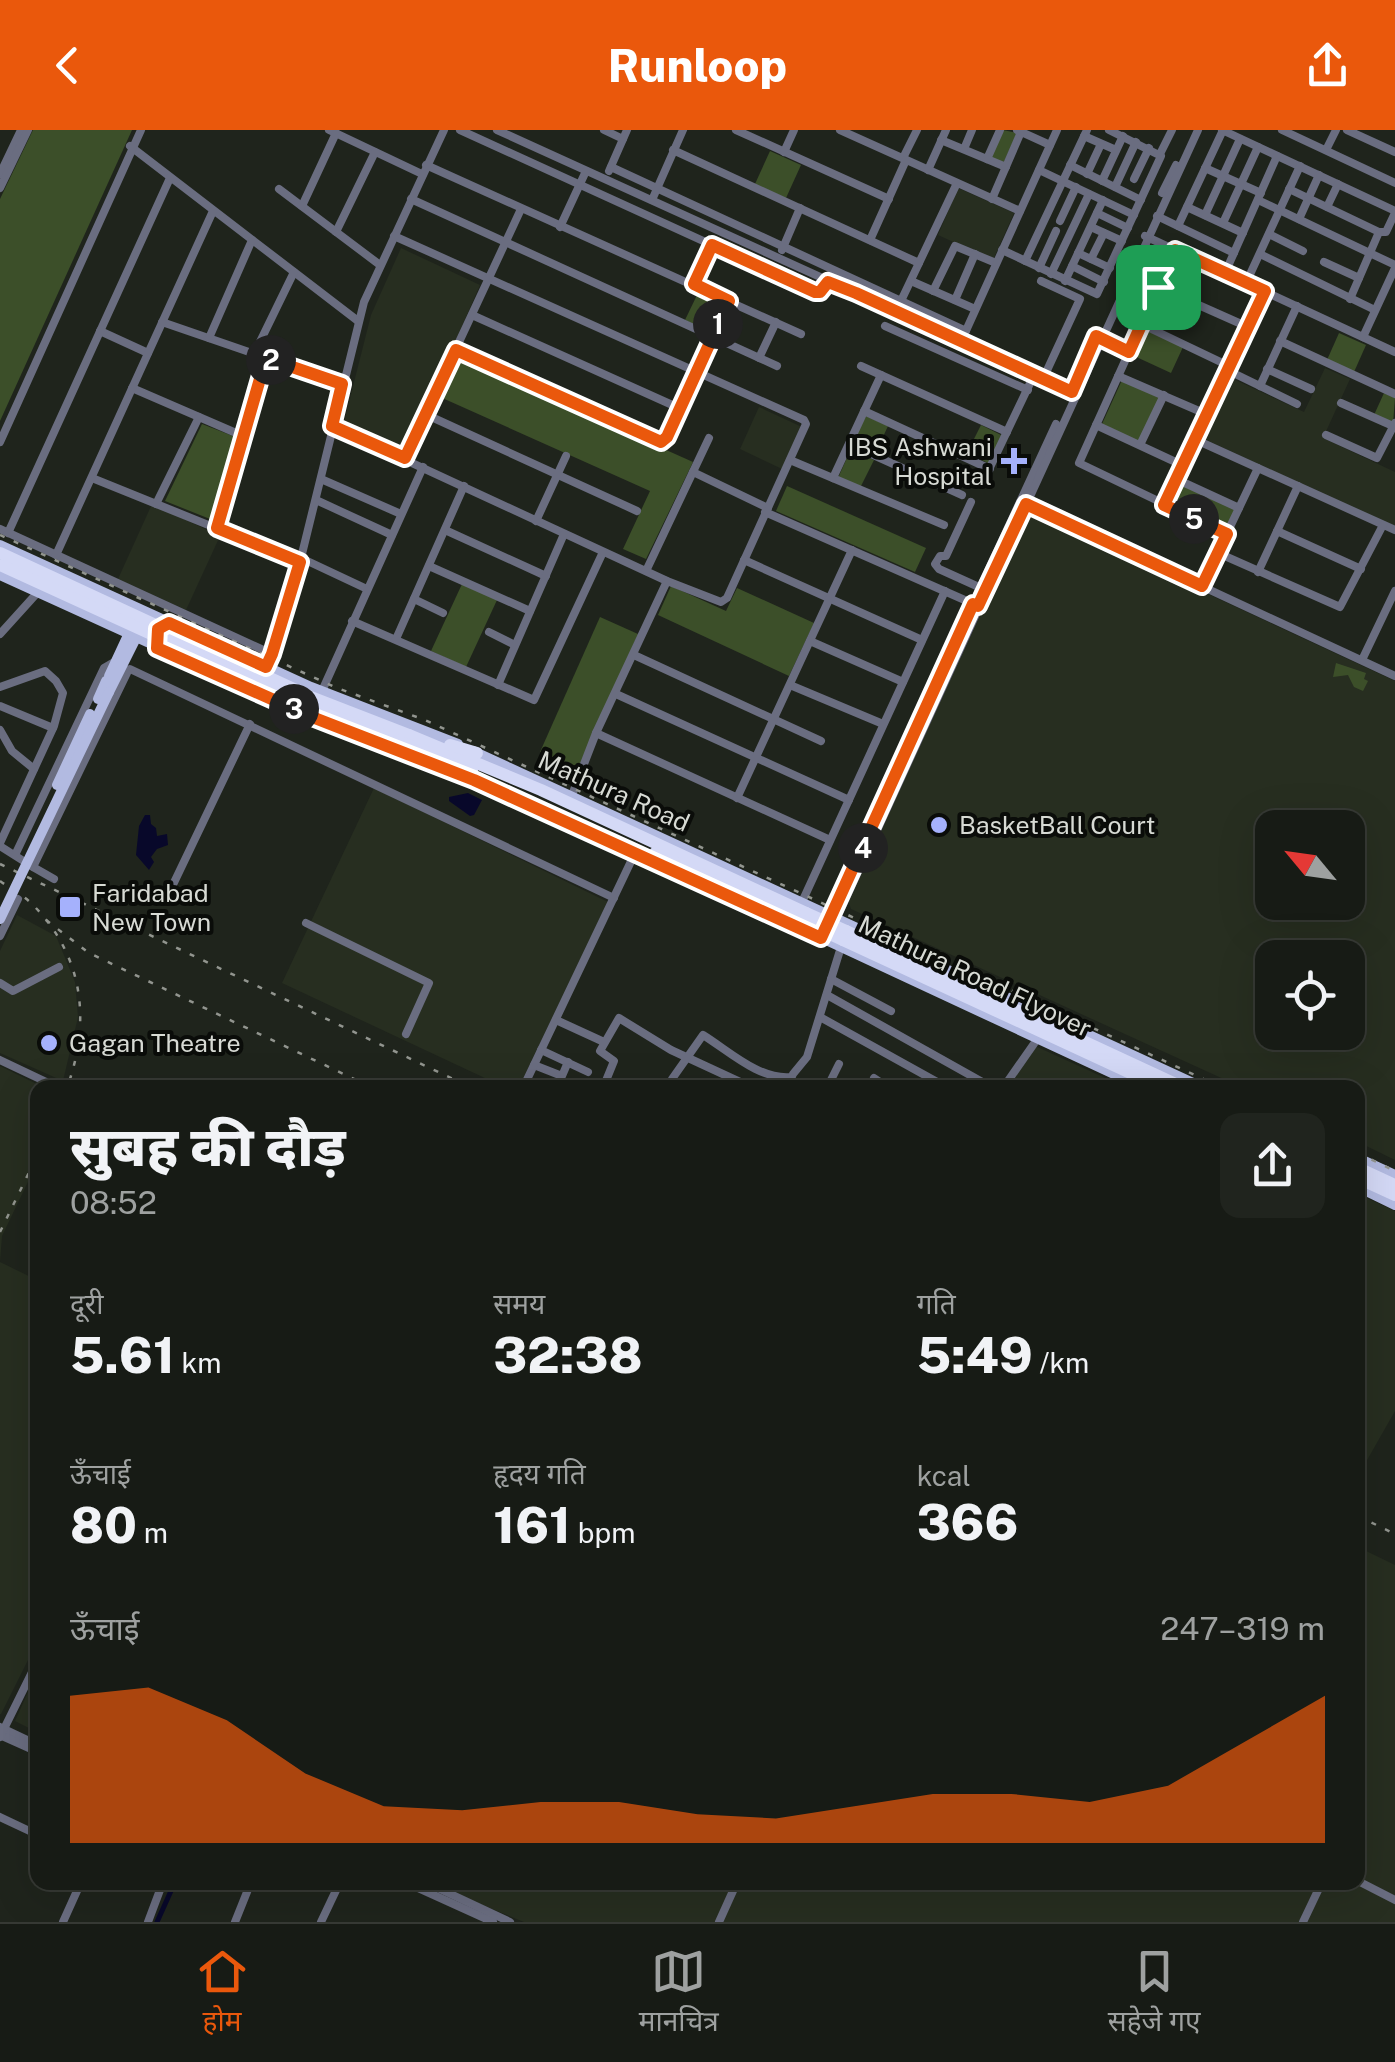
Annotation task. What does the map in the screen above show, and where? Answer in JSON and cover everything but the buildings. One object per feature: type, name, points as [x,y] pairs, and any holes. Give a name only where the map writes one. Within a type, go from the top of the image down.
[{"type":"highway","points":[[0,549],[311,697],[423,741],[477,753]]},
{"type":"highway","name":"Mathura Road Flyover","points":[[0,564],[311,707],[604,822],[1147,1080]]},
{"type":"highway","name":"Mathura Road","points":[[423,741],[604,822]]},
{"type":"highway","points":[[396,747],[472,770]]},
{"type":"highway","points":[[546,785],[604,822]]},
{"type":"highway","name":"Mathura Road Flyover","points":[[1028,1021],[1165,1080]]},
{"type":"highway","points":[[1365,1171],[1395,1185]]},
{"type":"highway","points":[[1365,1181],[1395,1195]]},
{"type":"main road","name":"Mathura Road","points":[[0,549],[266,667],[572,795],[1187,1080]]},
{"type":"main road","name":"Mathura Road","points":[[0,574],[312,717],[396,747],[635,853],[1127,1080]]},
{"type":"main road","points":[[0,908],[129,652],[131,637],[118,619],[121,612],[116,598]]},
{"type":"main road","points":[[1,928],[109,686],[116,661],[144,611]]},
{"type":"main road","points":[[131,637],[155,634],[162,624],[169,623]]},
{"type":"main road","points":[[1365,1161],[1395,1175]]},
{"type":"main road","points":[[1365,1191],[1395,1205]]},
{"type":"street","points":[[0,174],[24,130]]},
{"type":"street","points":[[0,188],[24,130]]},
{"type":"street","points":[[0,434],[139,130]]},
{"type":"street","points":[[266,667],[301,560],[358,320],[444,130]]},
{"type":"street","points":[[460,130],[815,292],[820,292],[828,282]]},
{"type":"street","points":[[497,130],[1072,392]]},
{"type":"street","points":[[652,200],[683,130]]},
{"type":"street","points":[[736,130],[889,199]]},
{"type":"street","points":[[784,152],[794,130]]},
{"type":"street","points":[[840,130],[1020,212]]},
{"type":"street","points":[[870,240],[917,130]]},
{"type":"street","points":[[964,149],[972,130]]},
{"type":"street","points":[[986,159],[1000,130]]},
{"type":"street","points":[[961,341],[1057,130]]},
{"type":"street","points":[[1110,130],[1160,154]]},
{"type":"street","points":[[1002,250],[1096,295],[1172,130],[1194,133]]},
{"type":"street","points":[[1178,226],[1222,130],[1395,212],[1386,232],[1379,232],[1289,189]]},
{"type":"street","points":[[1282,130],[1395,183]]},
{"type":"street","points":[[1326,150],[1336,130]]},
{"type":"street","points":[[1348,130],[1392,150],[1395,136]]},
{"type":"street","points":[[605,179],[625,134],[607,131]]},
{"type":"street","points":[[992,199],[1019,131],[1050,145]]},
{"type":"street","points":[[302,206],[333,132],[521,209],[801,334]]},
{"type":"street","points":[[1025,261],[1085,133],[1116,150]]},
{"type":"street","points":[[976,605],[1194,133]]},
{"type":"street","points":[[1146,236],[1148,224],[1194,133]]},
{"type":"street","points":[[928,170],[944,135],[1006,168]]},
{"type":"street","points":[[1102,181],[1122,136]]},
{"type":"street","points":[[1205,215],[1240,139]]},
{"type":"street","points":[[1115,187],[1136,142]]},
{"type":"street","points":[[1087,174],[1101,144]]},
{"type":"street","points":[[131,147],[358,320]]},
{"type":"street","points":[[0,442],[131,147]]},
{"type":"street","points":[[1223,223],[1258,147]]},
{"type":"street","points":[[1134,179],[1149,148]]},
{"type":"street","points":[[674,150],[919,263]]},
{"type":"street","points":[[336,232],[375,152]]},
{"type":"street","points":[[1225,273],[1277,156]]},
{"type":"street","points":[[1070,165],[1141,200]]},
{"type":"street","points":[[610,166],[966,330]]},
{"type":"street","points":[[1246,283],[1300,166]]},
{"type":"street","points":[[1205,168],[1395,266],[1363,337]]},
{"type":"street","points":[[1039,170],[1148,224]]},
{"type":"street","points":[[560,227],[586,171]]},
{"type":"street","points":[[1299,219],[1319,175]]},
{"type":"street","points":[[170,178],[4,531],[272,654]]},
{"type":"street","points":[[897,311],[958,183]]},
{"type":"street","points":[[1327,207],[1338,184]]},
{"type":"street","points":[[1039,268],[1076,188]]},
{"type":"street","points":[[279,189],[380,265]]},
{"type":"street","points":[[1052,274],[1089,194]]},
{"type":"street","points":[[412,199],[778,366]]},
{"type":"street","points":[[1066,281],[1103,200]]},
{"type":"street","points":[[1187,207],[1243,233]]},
{"type":"street","points":[[778,257],[800,208]]},
{"type":"street","points":[[405,458],[521,209]]},
{"type":"street","points":[[56,555],[213,211]]},
{"type":"street","points":[[1097,213],[1128,228]]},
{"type":"street","points":[[1157,216],[1234,252]]},
{"type":"street","points":[[1091,227],[1122,241]]},
{"type":"street","points":[[694,284],[717,229]]},
{"type":"street","points":[[1350,299],[1379,232]]},
{"type":"street","points":[[1091,260],[1104,233]]},
{"type":"street","points":[[1269,234],[1303,251]]},
{"type":"street","points":[[332,426],[603,552],[722,602],[806,424],[394,236]]},
{"type":"street","points":[[1146,236],[1395,352]]},
{"type":"street","points":[[209,338],[252,240]]},
{"type":"street","points":[[933,291],[953,247],[996,263]]},
{"type":"street","points":[[1175,250],[1080,465],[1227,534]]},
{"type":"street","points":[[955,300],[975,254]]},
{"type":"street","points":[[1078,254],[1110,268]]},
{"type":"street","points":[[1260,254],[1375,310]]},
{"type":"street","points":[[1324,262],[1359,278]]},
{"type":"street","points":[[1072,266],[1104,282]]},
{"type":"street","points":[[254,354],[294,272]]},
{"type":"street","points":[[911,281],[975,310]]},
{"type":"street","points":[[984,482],[1028,390],[1080,299],[1041,281]]},
{"type":"street","points":[[1158,287],[1248,327]]},
{"type":"street","points":[[1164,505],[1265,291]]},
{"type":"street","points":[[1383,294],[1395,300]]},
{"type":"street","points":[[456,350],[665,441],[729,301]]},
{"type":"street","points":[[1260,386],[1297,306]]},
{"type":"street","points":[[472,316],[679,408]]},
{"type":"street","points":[[162,322],[342,384]]},
{"type":"street","points":[[759,358],[776,322]]},
{"type":"street","points":[[1141,324],[1297,404]]},
{"type":"street","points":[[885,326],[1028,390]]},
{"type":"street","points":[[100,332],[148,353]]},
{"type":"street","points":[[1098,337],[1129,352]]},
{"type":"street","points":[[824,939],[1098,337]]},
{"type":"street","points":[[1280,342],[1395,394]]},
{"type":"street","points":[[217,528],[266,358]]},
{"type":"street","points":[[862,366],[1007,432]]},
{"type":"street","points":[[1267,369],[1311,389]]},
{"type":"street","points":[[833,478],[881,374]]},
{"type":"street","points":[[1118,376],[1206,414]]},
{"type":"street","points":[[132,388],[244,436]]},
{"type":"street","points":[[1140,446],[1164,395]]},
{"type":"street","points":[[1326,434],[1377,458],[1394,424],[1341,403]]},
{"type":"street","points":[[864,411],[990,468]]},
{"type":"street","points":[[427,415],[637,511]]},
{"type":"street","points":[[156,504],[198,417]]},
{"type":"street","points":[[1096,425],[1182,465]]},
{"type":"street","points":[[646,571],[710,438]]},
{"type":"street","points":[[1194,439],[1395,530]]},
{"type":"street","points":[[848,444],[962,495]]},
{"type":"street","points":[[536,521],[566,456]]},
{"type":"street","points":[[790,460],[944,526]]},
{"type":"street","points":[[322,691],[423,467]]},
{"type":"street","points":[[1202,586],[1258,468]]},
{"type":"street","points":[[693,472],[766,510],[976,605]]},
{"type":"street","points":[[92,478],[367,589]]},
{"type":"street","points":[[321,479],[401,514]]},
{"type":"street","points":[[1176,479],[1239,508]]},
{"type":"street","points":[[396,639],[464,486]]},
{"type":"street","points":[[1258,572],[1298,486]]},
{"type":"street","points":[[316,500],[392,534]]},
{"type":"street","points":[[971,502],[946,556],[940,556],[935,564],[981,588]]},
{"type":"street","points":[[1023,503],[1395,676]]},
{"type":"street","points":[[1218,553],[1340,607],[1383,524]]},
{"type":"street","points":[[445,530],[546,576]]},
{"type":"street","points":[[1277,531],[1361,569]]},
{"type":"street","points":[[498,685],[564,534]]},
{"type":"street","points":[[738,798],[852,550]]},
{"type":"street","points":[[352,621],[531,700],[536,698],[603,552]]},
{"type":"street","points":[[744,560],[922,640]]},
{"type":"street","points":[[428,566],[530,612]]},
{"type":"street","points":[[572,795],[596,733],[668,581]]},
{"type":"street","points":[[802,902],[945,591]]},
{"type":"street","points":[[1362,660],[1395,591]]},
{"type":"street","points":[[0,634],[38,592]]},
{"type":"street","points":[[414,599],[443,613]]},
{"type":"street","points":[[489,632],[516,645]]},
{"type":"street","points":[[810,641],[903,682]]},
{"type":"street","points":[[634,655],[821,741]]},
{"type":"street","points":[[16,854],[104,668],[116,661]]},
{"type":"street","points":[[109,686],[128,669]]},
{"type":"street","points":[[128,669],[614,898]]},
{"type":"street","points":[[33,867],[128,669]]},
{"type":"street","points":[[0,688],[47,672],[63,694],[53,728],[0,845],[54,879]]},
{"type":"street","points":[[790,684],[883,724]]},
{"type":"street","points":[[616,694],[849,800]]},
{"type":"street","points":[[0,706],[53,728]]},
{"type":"street","points":[[169,892],[250,724]]},
{"type":"street","points":[[0,730],[12,751],[34,769]]},
{"type":"street","points":[[596,733],[830,840]]},
{"type":"street","points":[[0,811],[9,822]]},
{"type":"street","points":[[529,1080],[635,853]]},
{"type":"street","points":[[1,928],[18,899]]},
{"type":"street","points":[[306,924],[429,983],[406,1034]]},
{"type":"street","points":[[790,1080],[807,1057],[840,947]]},
{"type":"street","points":[[0,983],[14,992],[59,967]]},
{"type":"street","points":[[831,979],[890,1012]]},
{"type":"street","points":[[826,995],[918,1043],[978,1080]]},
{"type":"street","points":[[820,1017],[934,1080]]},
{"type":"street","points":[[606,1080],[614,1062],[600,1052],[620,1018],[671,1050],[738,1080]]},
{"type":"street","points":[[556,1020],[604,1042]]},
{"type":"street","points":[[672,1080],[704,1036],[750,1066],[779,1078],[791,1077]]},
{"type":"street","points":[[1009,1080],[1038,1038]]},
{"type":"street","points":[[541,1050],[588,1072]]},
{"type":"street","points":[[0,1060],[42,1080]]},
{"type":"street","points":[[534,1064],[562,1076],[568,1062]]},
{"type":"street","points":[[832,1080],[839,1064]]},
{"type":"street","points":[[968,1080],[970,1076]]},
{"type":"street","points":[[30,1676],[1,1733],[30,1746]]},
{"type":"street","points":[[0,1817],[30,1831]]},
{"type":"street","points":[[1365,1885],[1395,1900]]},
{"type":"street","points":[[63,1922],[77,1890]]},
{"type":"street","points":[[148,1922],[160,1890]]},
{"type":"street","points":[[235,1922],[249,1890]]},
{"type":"street","points":[[321,1922],[336,1890]]},
{"type":"street","points":[[423,1890],[493,1922]]},
{"type":"street","points":[[438,1890],[483,1917],[510,1922]]},
{"type":"street","points":[[719,1922],[733,1890]]},
{"type":"street","points":[[1303,1922],[1318,1890]]},
{"type":"shaded area","points":[[958,188],[1014,213],[993,260],[938,235]]},
{"type":"shaded area","points":[[401,248],[480,285],[406,454],[343,426],[371,315]]},
{"type":"shaded area","points":[[1325,368],[1350,379],[1323,438],[1395,472],[1395,528],[1200,437],[1229,377],[1304,412]]},
{"type":"shaded area","points":[[759,407],[802,427],[782,469],[740,449]]},
{"type":"shaded area","points":[[152,504],[220,536],[186,610],[118,579]]},
{"type":"shaded area","points":[[1029,511],[1395,681],[1395,1160],[1365,1145],[1365,1080],[1226,1080],[851,909],[848,900]]},
{"type":"shaded area","points":[[374,788],[608,902],[522,1080],[489,1080],[282,983]]},
{"type":"shaded area","points":[[17,915],[56,936],[75,982],[78,1017],[63,1080],[0,1053],[0,951]]},
{"type":"shaded area","points":[[1035,1046],[1110,1080],[1011,1080]]},
{"type":"shaded area","points":[[0,1066],[30,1081],[30,1178],[2,1236],[0,1262]]},
{"type":"shaded area","points":[[1365,1197],[1395,1211],[1395,1411],[1365,1464]]},
{"type":"shaded area","points":[[0,1262],[30,1277],[30,1656],[0,1714]]},
{"type":"shaded area","points":[[1365,1550],[1395,1565],[1395,1922],[524,1922],[445,1890],[1365,1890]]},
{"type":"shaded area","points":[[30,1688],[30,1728],[15,1721]]},
{"type":"green space","points":[[33,130],[132,130],[0,421],[0,199]]},
{"type":"green space","points":[[1003,130],[1017,133],[1003,164],[990,158]]},
{"type":"green space","points":[[770,151],[801,165],[786,198],[755,184]]},
{"type":"green space","points":[[698,293],[723,305],[710,332],[685,320]]},
{"type":"green space","points":[[1144,329],[1183,347],[1171,373],[1132,355]]},
{"type":"green space","points":[[1339,333],[1366,345],[1354,372],[1327,360]]},
{"type":"green space","points":[[458,357],[693,462],[646,559],[623,549],[650,491],[440,397]]},
{"type":"green space","points":[[1122,380],[1160,398],[1140,442],[1102,424]]},
{"type":"green space","points":[[1384,393],[1395,398],[1393,424],[1374,415]]},
{"type":"green space","points":[[866,416],[888,426],[875,454],[852,444]]},
{"type":"green space","points":[[202,424],[238,438],[215,521],[165,501]]},
{"type":"green space","points":[[981,425],[1003,436],[990,464],[967,453]]},
{"type":"green space","points":[[851,449],[874,460],[860,488],[838,478]]},
{"type":"green space","points":[[1177,481],[1235,509],[1225,530],[1167,503]]},
{"type":"green space","points":[[787,486],[926,548],[915,572],[776,511]]},
{"type":"green space","points":[[462,584],[497,600],[466,667],[431,651]]},
{"type":"green space","points":[[671,586],[726,611],[737,588],[814,623],[789,676],[658,615]]},
{"type":"green space","points":[[600,617],[638,634],[578,769],[540,752]]},
{"type":"green space","points":[[1336,663],[1366,673],[1364,679],[1368,681],[1363,691],[1354,687],[1348,675],[1333,677]]},
{"type":"water","points":[[468,793],[482,800],[470,816],[449,801],[449,797]]},
{"type":"water","points":[[145,815],[150,815],[157,836],[167,834],[168,845],[157,849],[149,870],[136,855],[139,826]]},
{"type":"waterway","points":[[157,1922],[171,1890]]},
{"type":"railway","points":[[0,535],[337,688],[425,720],[1206,1080]]},
{"type":"railway","points":[[0,864],[455,1080]]},
{"type":"railway","points":[[0,881],[28,901],[49,924],[72,967],[80,1014],[70,1080]]},
{"type":"railway","points":[[46,920],[89,953],[356,1080]]},
{"type":"railway","points":[[1365,1156],[1395,1171]]},
{"type":"railway","points":[[0,1232],[30,1170]]},
{"type":"railway","points":[[1365,1519],[1395,1534]]},
{"type":"place","name":"IBS Ashwani Hospital","points":[[1014,461]]},
{"type":"place","name":"BasketBall Court","points":[[939,825]]},
{"type":"place","name":"Faridabad New Town","points":[[70,907]]},
{"type":"place","name":"Gagan Theatre","points":[[49,1043]]},
{"type":"route","points":[[712,245],[815,292],[820,292],[828,282],[856,293],[1072,392],[1096,336],[1129,352],[1158,287],[1175,250],[1265,291],[1164,505],[1227,534],[1202,586],[1026,504],[978,606],[973,604],[821,938],[474,780],[312,717],[157,648],[155,634],[162,624],[169,623],[266,667],[272,654],[300,562],[217,528],[266,358],[342,384],[332,426],[405,458],[456,350],[661,442],[667,437],[729,301],[694,284],[712,245]]}]
